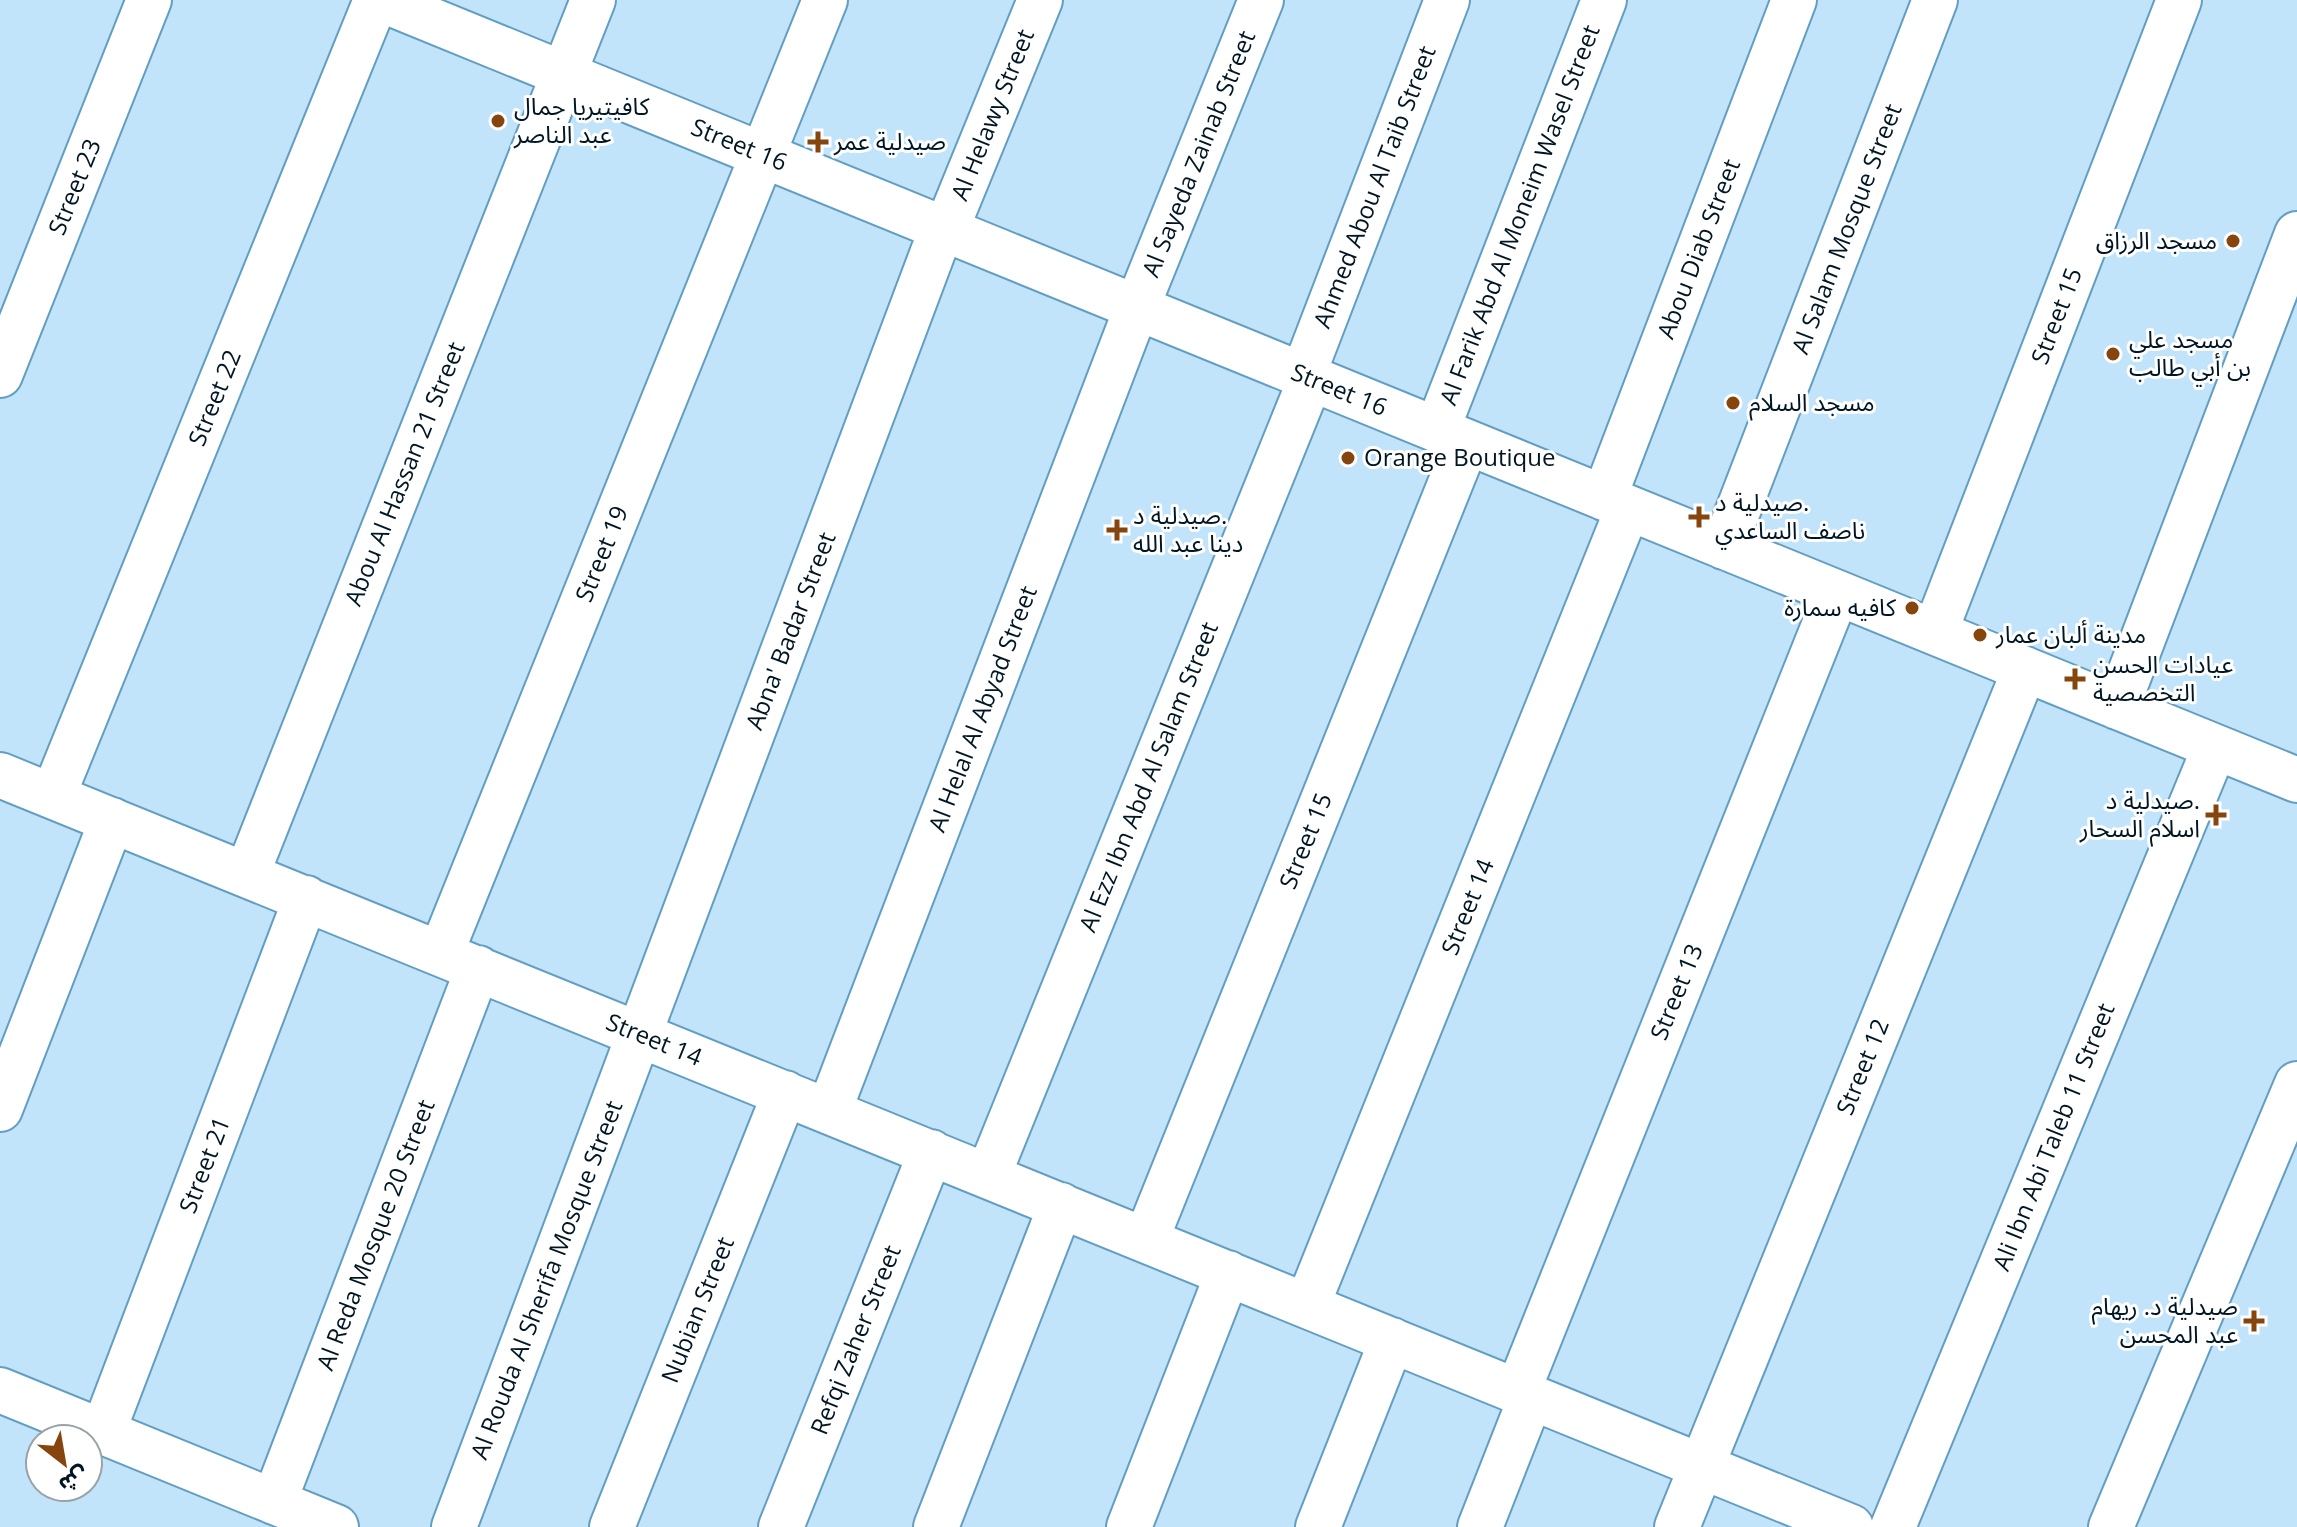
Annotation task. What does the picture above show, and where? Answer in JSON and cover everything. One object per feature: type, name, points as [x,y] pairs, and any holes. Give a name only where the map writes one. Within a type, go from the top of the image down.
[{"type":"street","name":"Street 23","points":[[0,375],[149,0]]},
{"type":"street","name":"Street 16","points":[[379,0],[2297,779]]},
{"type":"street","name":"Street 22","points":[[53,796],[379,0]]},
{"type":"street","points":[[563,74],[593,0]]},
{"type":"street","name":"Street 19","points":[[459,961],[763,155],[825,0]]},
{"type":"street","name":"Al Helawy Street","points":[[944,229],[1040,0]]},
{"type":"street","name":"Al Sayeda Zainab Street","points":[[1137,307],[1261,0]]},
{"type":"street","name":"Ahmed Abou Al Taib Street","points":[[1307,376],[1447,0]]},
{"type":"street","name":"Al Farik Abd Al Moneim Wasel Street","points":[[1452,436],[1604,0]]},
{"type":"street","name":"Abou Diab Street","points":[[1616,503],[1794,0]]},
{"type":"street","name":"Al Salam Mosque Street","points":[[1724,547],[1935,0]]},
{"type":"street","name":"Street 15","points":[[1935,632],[2179,0]]},
{"type":"street","name":"Abou Al Hassan 21 Street","points":[[247,874],[563,74]]},
{"type":"street","name":"Abna' Badar Street","points":[[639,1034],[944,229]]},
{"type":"street","points":[[2117,707],[2297,234]]},
{"type":"street","name":"Al Helal Al Abyad Street","points":[[829,1111],[1137,307]]},
{"type":"street","name":"Al Ezz Ibn Abd Al Salam Street","points":[[988,1176],[1307,376]]},
{"type":"street","name":"Street 15","points":[[1146,1240],[1452,436]]},
{"type":"street","name":"Street 14","points":[[1307,1306],[1616,503]]},
{"type":"street","name":"Street 13","points":[[1480,1527],[1524,1394],[1837,593]]},
{"type":"street","name":"Street 12","points":[[1677,1527],[2025,669]]},
{"type":"street","name":"Ali Ibn Abi Taleb 11 Street","points":[[1893,1527],[2215,747]]},
{"type":"street","name":"Street 14","points":[[0,775],[1851,1527]]},
{"type":"street","points":[[0,1109],[112,820]]},
{"type":"street","name":"Street 21","points":[[104,1429],[306,898]]},
{"type":"street","name":"Al Reda Mosque 20 Street","points":[[274,1502],[459,961]]},
{"type":"street","name":"Al Rouda Al Sherifa Mosque Street","points":[[454,1527],[639,1034]]},
{"type":"street","points":[[2111,1527],[2297,1084]]},
{"type":"street","name":"Nubian Street","points":[[612,1527],[785,1093]]},
{"type":"street","name":"Refqi Zaher Street","points":[[781,1527],[931,1152]]},
{"type":"street","points":[[936,1527],[1061,1205]]},
{"type":"street","points":[[1129,1527],[1228,1273]]},
{"type":"street","points":[[1318,1527],[1392,1340]]},
{"type":"street","points":[[0,1390],[81,1423]]},
{"type":"street","points":[[104,1432],[336,1527]]},
{"type":"place","name":"كافيتيريا جمال عبد الناصر","points":[[498,121]]},
{"type":"place","name":"صيدلية عمر","points":[[818,142]]},
{"type":"place","name":"مسجد الرزاق","points":[[2233,241]]},
{"type":"place","name":"مسجد علي بن أبي طالب","points":[[2113,354]]},
{"type":"place","name":"مسجد السلام","points":[[1733,403]]},
{"type":"place","name":"Orange Boutique","points":[[1348,458]]},
{"type":"place","name":"صيدلية د. ناصف الساعدي","points":[[1699,517]]},
{"type":"place","name":"صيدلية د. دينا عبد الله","points":[[1117,530]]},
{"type":"place","name":"كافيه سمارة","points":[[1912,608]]},
{"type":"place","name":"مدينة ألبان عمار","points":[[1980,635]]},
{"type":"place","name":"عيادات الحسن التخصصية","points":[[2075,679]]},
{"type":"place","name":"صيدلية د. اسلام السحار","points":[[2216,815]]},
{"type":"place","name":"صيدلية د. ريهام عبد المحسن","points":[[2254,1321]]}]
